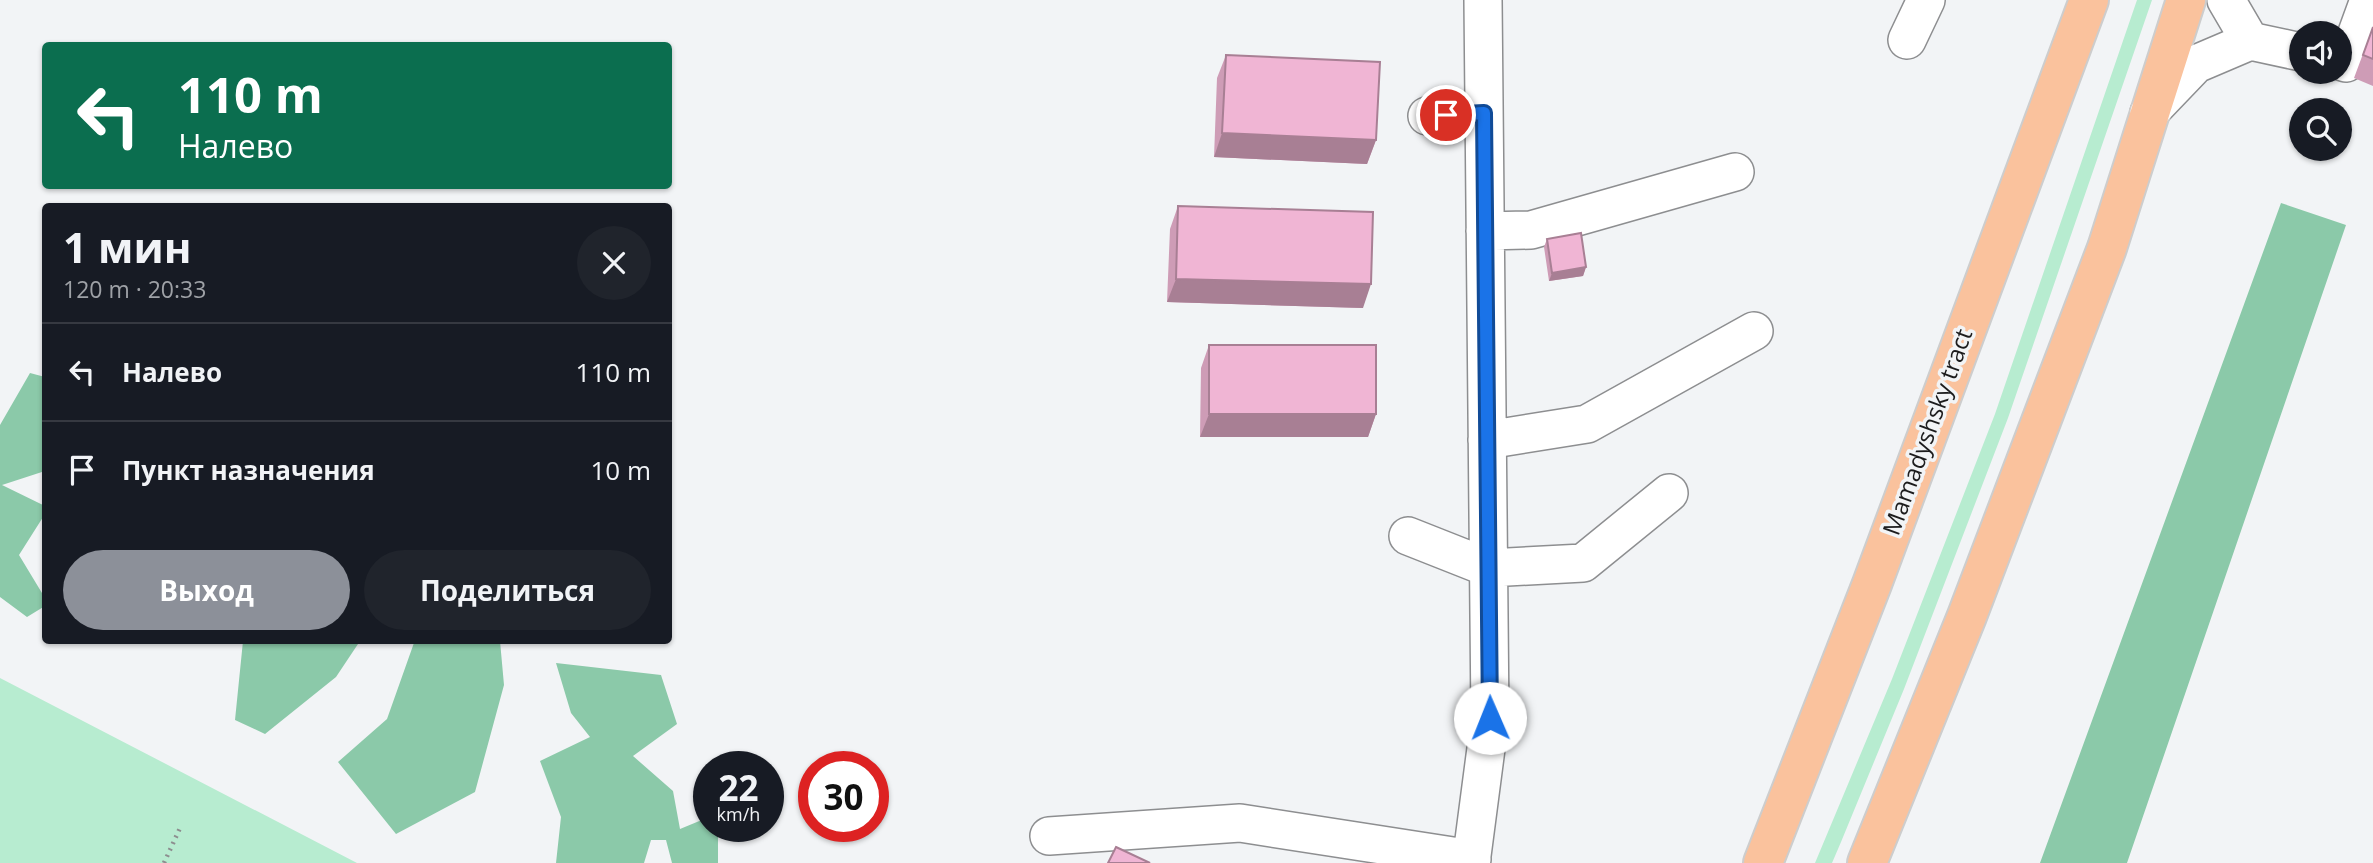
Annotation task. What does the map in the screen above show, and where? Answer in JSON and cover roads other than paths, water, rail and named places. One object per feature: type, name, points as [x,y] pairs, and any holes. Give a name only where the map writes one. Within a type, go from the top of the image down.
[{"type":"main road","name":"Mamadyshsky tract","points":[[1763,863],[1872,584],[2090,0]]},
{"type":"main road","points":[[1867,863],[1967,616],[2107,248],[2186,0]]},
{"type":"street","points":[[1049,836],[1240,823],[1471,861],[1490,718],[1483,0]]},
{"type":"street","points":[[1907,40],[1926,0]]},
{"type":"street","points":[[2226,0],[2250,41]]},
{"type":"street","points":[[2352,47],[2369,0]]},
{"type":"street","points":[[2150,113],[2196,64],[2250,41],[2289,49]]},
{"type":"street","points":[[1427,116],[1484,113]]},
{"type":"street","points":[[1485,231],[1531,230],[1735,172]]},
{"type":"street","points":[[1487,440],[1587,424],[1754,331]]},
{"type":"street","points":[[1408,536],[1489,568],[1583,563],[1668,493]]}]
